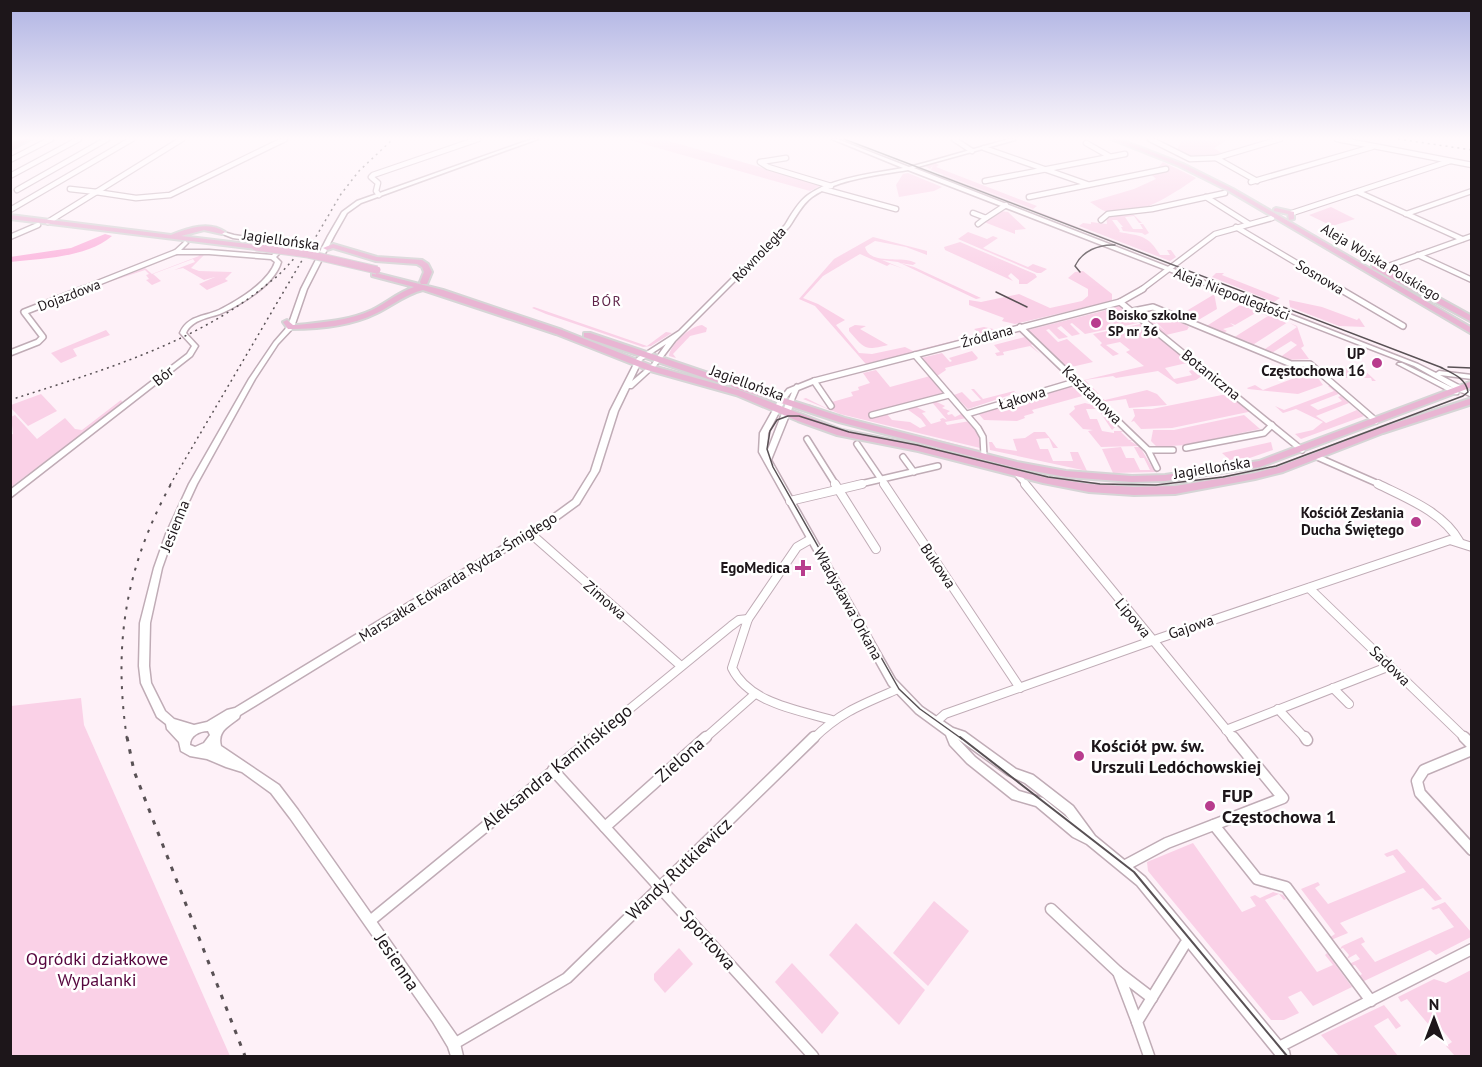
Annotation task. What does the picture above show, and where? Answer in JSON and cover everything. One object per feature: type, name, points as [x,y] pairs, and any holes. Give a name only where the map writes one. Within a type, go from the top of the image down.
[{"type":"main road","name":"Aleja Wojska Polskiego","points":[[1228,189],[1273,214],[1289,217],[1472,332]]},
{"type":"main road","name":"Aleja Wojska Polskiego","points":[[1234,189],[1273,214]]},
{"type":"main road","name":"Jagiellońska","points":[[10,219],[255,249],[376,272],[408,284],[424,285],[645,353],[861,426],[1066,474],[1102,478],[1151,479],[1248,466],[1302,450],[1472,384]]},
{"type":"main road","name":"Jagiellońska","points":[[10,219],[38,225],[106,231]]},
{"type":"main road","points":[[171,237],[193,230],[210,228],[222,232]]},
{"type":"main road","points":[[187,241],[193,230]]},
{"type":"main road","name":"Jagiellońska","points":[[122,233],[171,237],[187,241]]},
{"type":"main road","points":[[330,248],[381,260],[419,262],[425,266],[428,276],[424,285]]},
{"type":"main road","name":"Aleja Wojska Polskiego","points":[[1347,255],[1380,269],[1472,320]]},
{"type":"main road","name":"Aleja Wojska Polskiego","points":[[1347,255],[1472,327]]},
{"type":"main road","points":[[1347,255],[1364,271],[1472,340]]},
{"type":"main road","points":[[290,324],[309,325],[352,320],[366,315],[426,271]]},
{"type":"main road","name":"Jagiellońska","points":[[424,285],[574,337],[650,368],[719,386],[840,433],[918,448],[1043,480],[1104,489],[1175,490],[1268,473],[1472,401]]},
{"type":"street","points":[[10,210],[46,189]]},
{"type":"street","points":[[70,189],[124,197],[157,198],[171,195],[183,189]]},
{"type":"street","points":[[48,222],[101,189]]},
{"type":"street","points":[[377,189],[379,195]]},
{"type":"street","points":[[290,324],[304,289],[321,258],[330,248],[333,234],[348,209],[396,189]]},
{"type":"street","points":[[824,189],[896,209]]},
{"type":"street","name":"Równoległa","points":[[650,368],[681,332],[787,226],[806,199],[824,189]]},
{"type":"street","name":"Aleja Niepodległości","points":[[961,189],[1416,364],[1472,401]]},
{"type":"street","points":[[1029,197],[1070,189]]},
{"type":"street","points":[[1289,217],[1368,189]]},
{"type":"street","points":[[1406,214],[1472,191]]},
{"type":"street","points":[[1358,192],[1462,239]]},
{"type":"street","points":[[1101,220],[1108,214],[1136,214],[1225,193]]},
{"type":"street","points":[[1206,197],[1249,224]]},
{"type":"street","points":[[978,224],[1005,206]]},
{"type":"street","points":[[973,213],[986,218]]},
{"type":"street","name":"Źródlana","points":[[770,396],[814,381],[1120,302],[1150,285],[1207,238],[1273,214]]},
{"type":"street","points":[[10,237],[38,225]]},
{"type":"street","name":"Sosnowa","points":[[1236,227],[1403,326]]},
{"type":"street","points":[[176,252],[273,257],[281,249],[277,243],[222,232]]},
{"type":"street","points":[[1380,269],[1472,236]]},
{"type":"street","points":[[176,252],[187,241]]},
{"type":"street","name":"Dojazdowa","points":[[10,353],[38,342],[43,337],[24,312],[176,252]]},
{"type":"street","points":[[1418,255],[1472,280]]},
{"type":"street","name":"Bór","points":[[10,495],[188,357],[195,346],[183,333],[186,326],[227,308],[271,277],[278,268],[278,262],[273,257]]},
{"type":"street","name":"Botaniczna","points":[[1120,302],[1302,450]]},
{"type":"street","points":[[1133,311],[1153,307],[1291,364],[1310,364],[1376,421]]},
{"type":"street","name":"Jesienna","points":[[185,741],[171,726],[171,722],[161,714],[146,683],[145,623],[158,568],[170,534],[193,484],[252,379],[290,324]]},
{"type":"street","name":"Kasztanowa","points":[[1020,327],[1148,450],[1157,468]]},
{"type":"street","name":"Równoległa","points":[[645,353],[681,332]]},
{"type":"street","name":"Marszałka Edwarda Rydza-Śmigłego","points":[[195,752],[204,749],[212,732],[237,712],[530,533],[576,502],[597,466],[614,411],[637,363],[645,353]]},
{"type":"street","points":[[915,355],[967,414],[983,437],[984,456]]},
{"type":"street","name":"Aleja Niepodległości","points":[[1389,355],[1400,363],[1457,389]]},
{"type":"street","points":[[1416,364],[1443,374],[1472,377]]},
{"type":"street","name":"Marszałka Edwarda Rydza-Śmigłego","points":[[624,393],[650,368]]},
{"type":"street","points":[[814,381],[831,406]]},
{"type":"street","name":"Łąkowa","points":[[967,414],[1078,381]]},
{"type":"street","points":[[786,402],[798,387]]},
{"type":"street","points":[[1457,389],[1472,394]]},
{"type":"street","points":[[786,402],[789,390]]},
{"type":"street","points":[[872,415],[950,395]]},
{"type":"street","name":"Władysława Orkana","points":[[786,402],[763,438],[763,452],[898,689],[911,703],[950,732],[961,735],[1012,772],[1029,779],[1069,810],[1091,840]]},
{"type":"street","name":"Władysława Orkana","points":[[768,459],[781,411]]},
{"type":"street","points":[[1186,448],[1264,433],[1272,425]]},
{"type":"street","points":[[807,439],[876,549]]},
{"type":"street","name":"Bukowa","points":[[857,444],[1020,688]]},
{"type":"street","points":[[1148,450],[1173,450]]},
{"type":"street","points":[[903,456],[914,472]]},
{"type":"street","points":[[1315,456],[1402,495],[1455,531],[1455,541],[1472,547]]},
{"type":"street","points":[[790,501],[938,466]]},
{"type":"street","name":"Lipowa","points":[[1016,473],[1283,798],[1214,825]]},
{"type":"street","points":[[1030,492],[1032,482],[1043,480]]},
{"type":"street","name":"Zimowa","points":[[530,533],[681,666]]},
{"type":"street","points":[[812,539],[797,547],[748,619],[732,668],[739,682],[754,694],[832,720]]},
{"type":"street","name":"Gajowa","points":[[936,722],[945,714],[1153,641],[1455,541]]},
{"type":"street","name":"Sadowa","points":[[1309,588],[1472,745]]},
{"type":"street","name":"Aleksandra Kamińskiego","points":[[370,921],[731,626],[739,620],[748,619]]},
{"type":"street","points":[[1226,730],[1390,666]]},
{"type":"street","points":[[1333,688],[1349,704]]},
{"type":"street","name":"Wandy Rutkiewicz","points":[[455,1052],[567,978],[832,720],[855,706],[898,689]]},
{"type":"street","name":"Zielona","points":[[605,827],[754,694]]},
{"type":"street","points":[[1278,710],[1307,740]]},
{"type":"street","points":[[171,722],[194,730],[212,732]]},
{"type":"street","points":[[194,730],[185,741],[185,748],[209,754],[230,766],[245,768]]},
{"type":"street","name":"Jesienna","points":[[212,732],[217,749],[275,789],[370,921],[455,1052]]},
{"type":"street","name":"Władysława Orkana","points":[[950,732],[954,742],[971,760],[1016,795],[1039,802],[1141,880],[1188,942],[1281,1052]]},
{"type":"street","points":[[1472,750],[1424,770],[1418,776],[1416,783],[1426,800],[1472,850]]},
{"type":"street","name":"Sportowa","points":[[553,770],[813,1056]]},
{"type":"street","points":[[1124,866],[1167,843],[1214,825],[1257,879],[1286,887],[1371,1000]]},
{"type":"street","points":[[1051,909],[1118,972],[1152,998]]},
{"type":"street","points":[[1137,1022],[1188,942]]},
{"type":"street","points":[[1281,1052],[1371,1000],[1472,950]]},
{"type":"street","points":[[1118,972],[1149,1056]]},
{"type":"green space","points":[[897,189],[938,189],[934,191],[899,197]]},
{"type":"green space","points":[[976,189],[979,189],[1163,260]]},
{"type":"green space","points":[[980,189],[992,189],[1037,206],[1033,209]]},
{"type":"green space","points":[[1134,189],[1180,189],[1145,208],[1122,213],[1111,213],[1090,202]]},
{"type":"green space","points":[[1331,207],[1355,219],[1332,226],[1309,215]]},
{"type":"green space","points":[[1001,211],[1008,212],[1026,229],[1015,230],[1015,234],[984,222]]},
{"type":"green space","points":[[1134,215],[1142,223],[1139,223],[1134,216],[1125,217],[1133,229],[1143,229],[1140,224],[1143,224],[1149,233],[1145,235],[1123,231],[1121,227],[1123,227],[1117,220],[1112,220],[1119,232],[1143,237],[1160,255],[1170,255],[1167,250],[1171,250],[1176,257],[1170,261],[1079,226],[1083,223],[1091,224],[1091,222],[1107,224],[1106,216]]},
{"type":"green space","points":[[968,232],[987,239],[993,236],[998,238],[983,248],[1028,267],[1033,264],[1047,269],[1037,273],[958,239]]},
{"type":"green space","points":[[873,237],[927,251],[927,255],[906,247],[875,241],[865,247],[872,256],[916,263],[913,265],[882,260],[904,269],[890,264],[887,266],[860,254],[823,276],[803,298],[845,320],[836,325],[859,353],[872,354],[905,347],[913,351],[981,334],[974,329],[984,327],[998,330],[865,363],[815,306],[799,299],[834,259]]},
{"type":"green space","points":[[960,242],[1035,274],[1037,277],[1027,284],[1019,284],[1019,280],[1011,273],[1008,276],[1013,281],[945,250],[944,247]]},
{"type":"green space","points":[[198,254],[217,255],[204,255],[191,268],[199,271],[232,272],[225,279],[228,281],[207,290],[199,284],[215,277],[204,280],[183,268],[174,270],[195,262],[193,259],[153,274],[161,281],[152,285],[146,280],[149,279],[146,275],[149,274],[145,270],[109,282],[145,268],[152,274],[199,256]]},
{"type":"green space","points":[[900,263],[914,267],[981,298],[976,299]]},
{"type":"green space","points":[[1083,271],[1112,294],[1112,301],[1015,324],[1002,321],[1004,318],[969,305],[969,300],[981,302],[1019,294],[1050,308],[1082,301],[1088,296],[1088,289],[1068,278],[1075,272]]},
{"type":"green space","points":[[1216,273],[1224,273],[1222,275],[1280,298],[1274,302],[1212,277]]},
{"type":"green space","points":[[1207,290],[1214,293],[1217,309],[1195,322],[1189,320],[1195,318],[1191,316],[1187,319],[1178,316],[1213,295]]},
{"type":"green space","points":[[1289,300],[1322,307],[1357,320],[1359,318],[1365,327],[1339,326],[1290,307]]},
{"type":"green space","points":[[1233,301],[1259,311],[1235,325],[1230,323],[1234,326],[1223,329],[1227,331],[1221,334],[1205,327],[1240,305]]},
{"type":"green space","points":[[1114,305],[1123,306],[1143,322],[1085,334],[1072,323],[1070,324],[1080,334],[1072,336],[1061,326],[1057,328],[1068,337],[1059,339],[1049,329],[1046,330],[1058,342],[1067,339],[1093,362],[1067,368],[1028,330],[1103,311],[1113,307],[1030,327]]},
{"type":"green space","points":[[532,308],[647,346],[666,332],[672,333],[651,346],[643,347],[546,314]]},
{"type":"green space","points":[[1262,312],[1288,322],[1251,346],[1249,342],[1233,338],[1268,316],[1259,313]]},
{"type":"green space","points":[[1170,316],[1189,327],[1187,330],[1166,335],[1149,322],[1153,321],[1167,333],[1155,321]]},
{"type":"green space","points":[[1145,323],[1191,362],[1165,368],[1174,379],[1192,375],[1189,371],[1192,370],[1198,375],[1206,373],[1196,380],[1177,384],[1158,371],[1116,378],[1113,376],[1085,380],[1099,394],[1096,395],[1084,383],[1084,380],[1144,366],[1126,352],[1130,350],[1120,342],[1106,345],[1119,354],[1113,356],[1100,345],[1102,343],[1093,334]]},
{"type":"green space","points":[[1290,323],[1297,326],[1304,346],[1301,348],[1309,359],[1279,358],[1297,345],[1291,341],[1270,354],[1262,351],[1297,327]]},
{"type":"green space","points":[[702,325],[707,328],[706,332],[690,336],[673,354],[676,358],[669,356],[681,337]]},
{"type":"green space","points":[[855,325],[866,326],[860,329],[888,345],[869,348],[862,345],[849,331],[849,328]]},
{"type":"green space","points":[[106,330],[110,335],[73,349],[77,356],[61,363],[51,353]]},
{"type":"green space","points":[[1023,332],[1034,343],[1031,345],[1040,354],[1030,346],[1003,352],[1004,355],[997,356],[995,353],[1000,352],[994,345],[1025,337]]},
{"type":"green space","points":[[972,351],[978,358],[976,360],[945,368],[946,370],[937,376],[921,358],[942,353],[950,362],[952,361],[949,358]]},
{"type":"green space","points":[[1340,368],[1362,368],[1376,381],[1372,381],[1371,378],[1340,378],[1329,369],[1335,371],[1343,371]]},
{"type":"green space","points":[[876,370],[890,387],[930,376],[943,393],[886,413],[892,420],[910,422],[920,428],[926,426],[921,419],[907,409],[915,406],[926,412],[922,413],[931,424],[943,418],[947,420],[931,401],[950,398],[937,402],[945,406],[942,408],[950,411],[948,415],[952,414],[955,417],[963,413],[967,418],[945,422],[947,425],[970,421],[980,438],[980,448],[840,414],[803,399],[806,398],[826,408],[835,407],[832,402],[853,396],[851,392],[870,383],[863,373]]},
{"type":"green space","points":[[1313,371],[1323,385],[1298,394],[1248,389],[1247,388],[1255,385],[1263,390]]},
{"type":"green space","points":[[1074,383],[1086,395],[1032,410],[1034,413],[1017,421],[984,420],[977,412]]},
{"type":"green space","points":[[1331,385],[1341,393],[1310,405],[1318,410],[1342,401],[1338,397],[1341,396],[1349,403],[1316,416],[1326,423],[1357,410],[1364,416],[1301,439],[1295,434],[1313,430],[1323,422],[1296,409],[1283,413],[1275,406],[1284,410],[1334,391],[1328,386]]},
{"type":"green space","points":[[971,389],[974,389],[983,399],[1014,391],[1016,393],[968,409],[954,395],[962,392],[972,402],[981,400]]},
{"type":"green space","points":[[1147,390],[1157,394],[1167,405],[1129,408],[1126,399],[1103,402],[1099,397],[1105,400]]},
{"type":"green space","points":[[1232,393],[1253,411],[1172,428],[1141,429],[1134,421],[1131,422],[1135,416],[1133,409],[1152,409]]},
{"type":"green space","points":[[41,394],[57,411],[28,426],[11,408],[11,405]]},
{"type":"green space","points":[[121,400],[123,403],[11,487],[10,435],[13,434],[11,417],[15,415],[37,439],[65,418],[75,429],[82,430]]},
{"type":"green space","points":[[1085,403],[1097,406],[1117,425],[1112,430],[1098,409],[1086,409],[1090,419],[1097,419],[1102,431],[1114,433],[1114,431],[1124,431],[1121,432],[1139,446],[1101,447],[1088,431],[1093,430],[1083,429],[1069,414],[1075,409],[1074,406]]},
{"type":"green space","points":[[809,404],[839,416],[980,450],[974,452],[863,424],[807,406]]},
{"type":"green space","points":[[1244,415],[1260,429],[1185,445],[1157,447],[1151,441],[1153,430],[1174,430]]},
{"type":"green space","points":[[1034,432],[1045,432],[1058,448],[1053,448],[1049,438],[1036,439],[1040,449],[1048,449],[1053,461],[1073,461],[1070,452],[1078,452],[1087,471],[990,450],[989,442],[992,442],[996,448],[1017,451],[1013,439],[1025,438]]},
{"type":"green space","points":[[1271,442],[1273,450],[1241,461],[1232,462],[1222,453]]},
{"type":"green space","points":[[1121,447],[1126,458],[1134,458],[1140,470],[1150,470],[1144,458],[1140,458],[1134,447],[1140,447],[1155,472],[1113,473],[1102,449]]},
{"type":"green space","name":"Ogródki działkowe Wypalanki","points":[[81,698],[84,725],[230,1056],[11,1056],[11,706]]},
{"type":"green space","points":[[1193,843],[1242,912],[1256,906],[1250,897],[1255,895],[1260,898],[1273,892],[1283,895],[1286,899],[1284,900],[1279,894],[1265,900],[1317,972],[1333,965],[1325,955],[1327,953],[1352,987],[1313,1006],[1301,991],[1288,997],[1299,1013],[1284,1020],[1271,1020],[1148,871],[1147,862]]},
{"type":"green space","points":[[1397,849],[1442,899],[1435,901],[1423,888],[1340,923],[1348,933],[1331,940],[1329,938],[1335,934],[1301,889],[1318,882],[1320,885],[1315,888],[1328,904],[1406,872],[1393,855],[1387,857],[1384,854]]},
{"type":"green space","points":[[934,901],[969,931],[928,986],[893,953]]},
{"type":"green space","points":[[1445,902],[1471,932],[1471,937],[1436,955],[1430,950],[1362,982],[1358,977],[1362,974],[1355,965],[1349,964],[1360,959],[1356,954],[1347,959],[1349,955],[1343,948],[1340,949],[1342,946],[1362,937],[1365,942],[1361,944],[1375,962],[1454,927],[1439,908],[1433,910],[1431,908]]},
{"type":"green space","points":[[856,923],[925,990],[899,1025],[829,955]]},
{"type":"green space","points":[[679,948],[693,964],[665,993],[654,980],[654,974]]},
{"type":"green space","points":[[792,963],[839,1013],[822,1034],[775,982]]},
{"type":"green space","points":[[1471,970],[1471,1056],[1455,1056],[1446,1046],[1452,1042],[1436,1022],[1429,1025],[1407,999],[1401,1002],[1398,997],[1434,979],[1446,983]]},
{"type":"green space","points":[[1384,1005],[1401,1026],[1396,1029],[1388,1018],[1374,1026],[1398,1056],[1339,1056],[1321,1035]]},
{"type":"waterway","points":[[10,260],[73,250],[108,236]]},
{"type":"tram line","points":[[962,739],[920,709],[899,689],[773,467],[767,449],[770,431],[777,420],[788,416],[799,416],[849,432],[917,445],[1048,477],[1100,484],[1156,485],[1223,477],[1276,466],[1463,396],[1468,392],[1461,380],[1440,367],[974,189]]},
{"type":"tram line","points":[[1080,272],[1075,266],[1087,252],[1097,247],[1115,245]]},
{"type":"tram line","points":[[996,292],[1027,307]]},
{"type":"tram line","points":[[1448,367],[1472,368]]},
{"type":"tram line","points":[[960,737],[1134,872],[1287,1056]]},
{"type":"railway","points":[[170,485],[345,189]]},
{"type":"railway","points":[[10,400],[146,353],[211,323],[278,276],[299,253]]},
{"type":"railway","points":[[127,739],[122,671],[127,608],[133,577],[143,546],[155,515],[171,484]]},
{"type":"railway","points":[[127,737],[134,771],[245,1056]]},
{"type":"place","name":"Boisko szkolne SP nr 36","points":[[1096,323]]},
{"type":"place","name":"UP Częstochowa 16","points":[[1377,363]]},
{"type":"place","name":"Kościół Zesłania Ducha Świętego","points":[[1416,522]]},
{"type":"place","name":"EgoMedica","points":[[803,568]]},
{"type":"place","name":"Kościół pw. św. Urszuli Ledóchowskiej","points":[[1079,756]]},
{"type":"place","name":"FUP Częstochowa 1","points":[[1210,806]]},
{"type":"district","name":"BÓR","points":[[607,301]]}]
